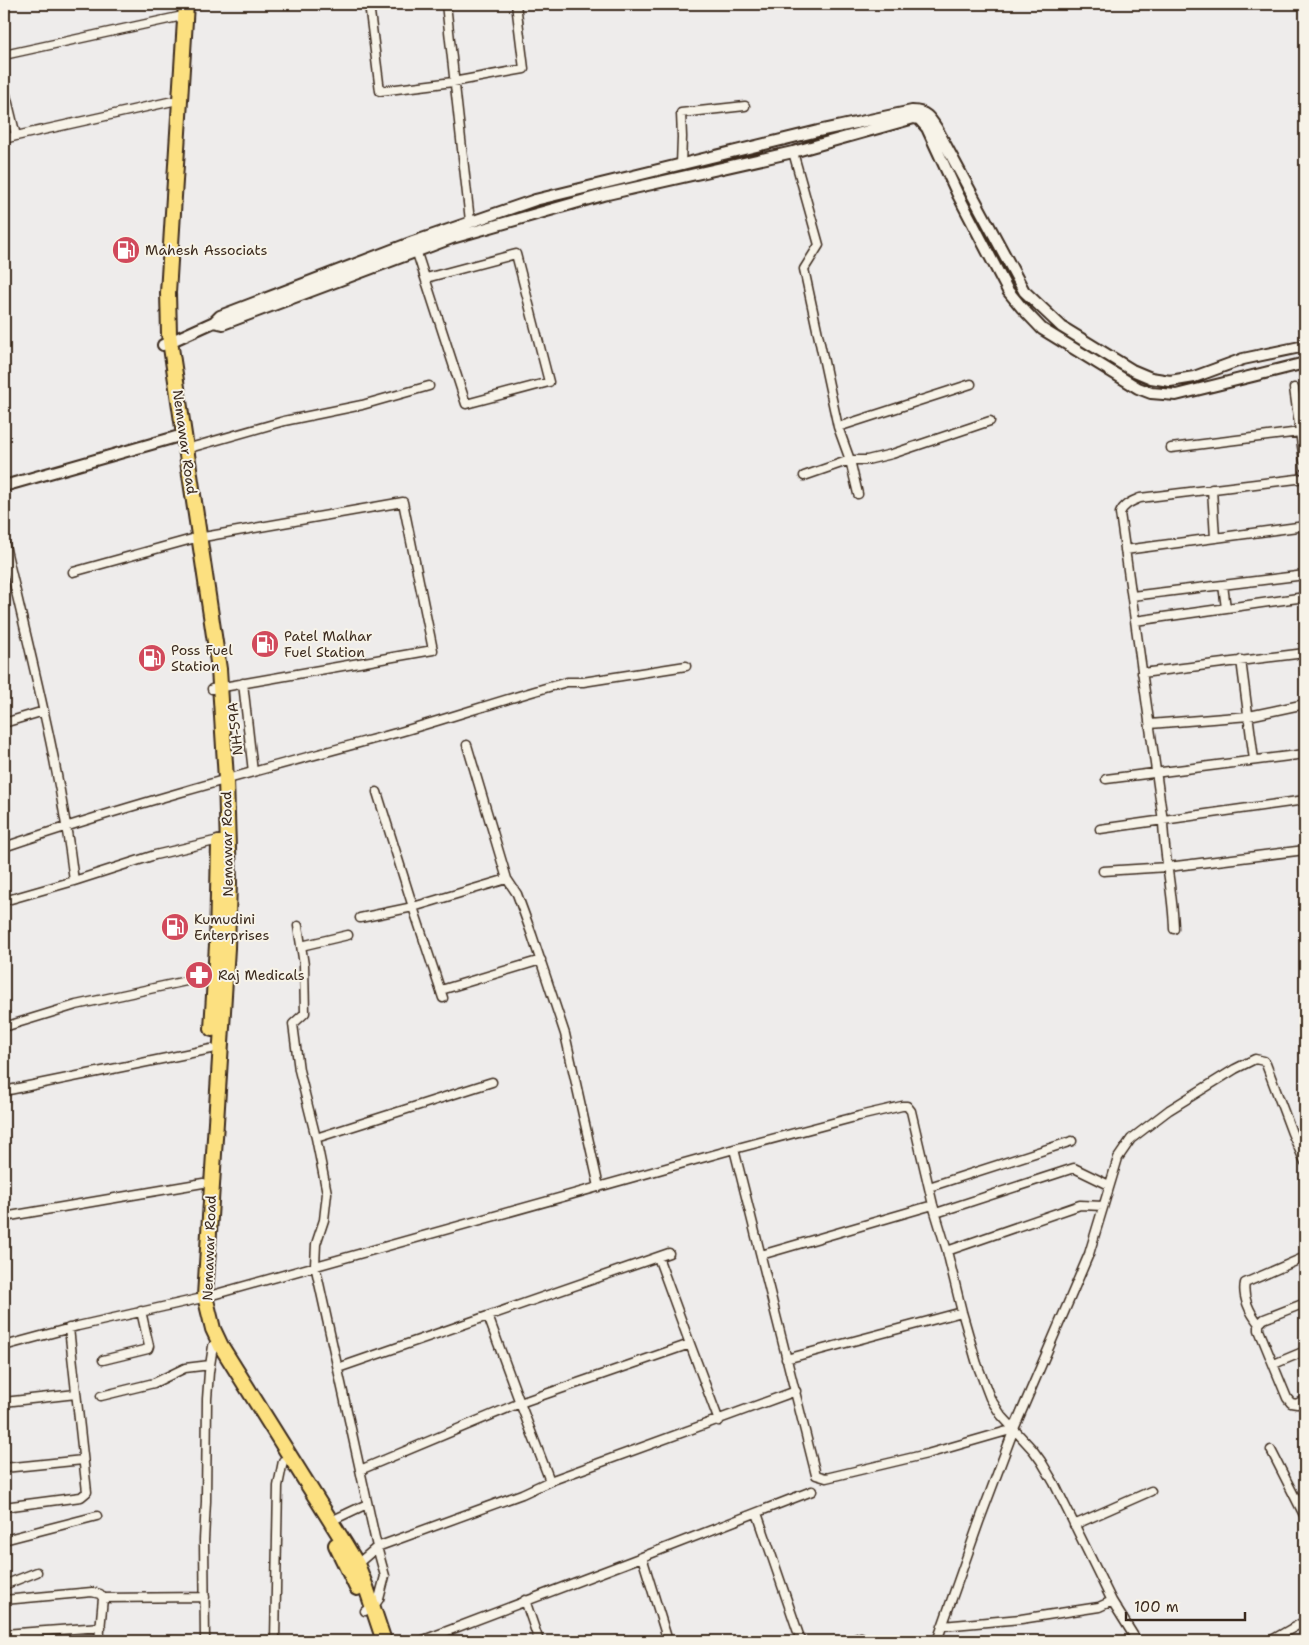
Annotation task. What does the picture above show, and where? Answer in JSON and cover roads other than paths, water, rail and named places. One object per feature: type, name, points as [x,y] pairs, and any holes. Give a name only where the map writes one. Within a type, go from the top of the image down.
[{"type":"highway","name":"Nemawar Road","points":[[186,4],[166,343],[186,449],[216,688],[229,883],[221,948],[203,1237],[196,1287],[212,1329],[221,1346],[331,1521],[384,1641]]},
{"type":"highway","name":"Nemawar Road","points":[[178,11],[162,291],[176,437],[196,538]]},
{"type":"highway","name":"Nemawar Road","points":[[203,1237],[203,1183],[207,1149],[214,975],[221,948],[219,840],[222,780]]},
{"type":"highway","name":"Nemawar Road","points":[[201,1297],[200,1316],[213,1346],[334,1542],[353,1568]]},
{"type":"highway","name":"Nemawar Road","points":[[369,1609],[375,1641]]},
{"type":"street","points":[[369,4],[380,91],[453,82],[524,69],[516,4]]},
{"type":"street","points":[[446,4],[453,82],[470,221]]},
{"type":"street","points":[[4,55],[178,11]]},
{"type":"street","points":[[4,87],[16,136]]},
{"type":"street","points":[[4,138],[173,101]]},
{"type":"street","points":[[681,164],[681,113],[745,106]]},
{"type":"street","points":[[415,247],[470,221],[535,200],[896,114],[919,111],[927,114],[937,129],[1024,291],[1062,327],[1124,365],[1151,378],[1170,381],[1194,377],[1243,359],[1305,346]]},
{"type":"street","points":[[166,343],[214,322],[220,316],[415,247],[602,195],[749,163],[914,118],[919,119],[927,128],[958,195],[1008,291],[1042,329],[1138,388],[1152,393],[1176,394],[1305,363]]},
{"type":"street","points":[[746,149],[749,163]]},
{"type":"street","points":[[793,152],[819,245],[804,269],[838,427],[850,460],[858,494]]},
{"type":"street","points":[[415,247],[466,404],[549,382],[516,254],[426,278]]},
{"type":"street","points":[[838,427],[971,384]]},
{"type":"street","points":[[186,449],[284,421],[362,406],[429,386]]},
{"type":"street","points":[[1294,388],[1302,418],[1300,432],[1305,467]]},
{"type":"street","points":[[804,476],[850,460],[867,460],[892,454],[990,421]]},
{"type":"street","points":[[1171,448],[1300,432]]},
{"type":"street","points":[[4,486],[176,437]]},
{"type":"street","points":[[1174,929],[1174,909],[1163,821],[1120,513],[1129,502],[1140,498],[1305,478]]},
{"type":"street","points":[[1212,489],[1215,538]]},
{"type":"street","points":[[73,572],[196,538],[403,502],[433,650],[216,688]]},
{"type":"street","points":[[1125,550],[1305,526]]},
{"type":"street","points":[[4,540],[44,711],[68,826],[74,881]]},
{"type":"street","points":[[1132,596],[1305,575]]},
{"type":"street","points":[[1223,585],[1226,608]]},
{"type":"street","points":[[1135,621],[1305,597]]},
{"type":"street","points":[[1142,673],[1305,653]]},
{"type":"street","points":[[1240,660],[1254,760]]},
{"type":"street","points":[[4,847],[222,780],[457,716],[567,682],[583,682],[686,666]]},
{"type":"street","name":"NH-59A","points":[[243,683],[253,772]]},
{"type":"street","points":[[1150,724],[1248,716],[1305,704]]},
{"type":"street","points":[[4,723],[44,711]]},
{"type":"street","points":[[467,745],[507,879],[517,894],[565,1034],[599,1187]]},
{"type":"street","points":[[1106,779],[1305,754]]},
{"type":"street","points":[[377,792],[442,994],[541,960]]},
{"type":"street","points":[[1100,829],[1305,800]]},
{"type":"street","points":[[4,901],[154,855],[219,840]]},
{"type":"street","points":[[1103,871],[1168,867],[1305,850]]},
{"type":"street","points":[[360,918],[413,907],[507,879]]},
{"type":"street","points":[[298,926],[304,965],[305,1013],[293,1024],[299,1070],[316,1138],[326,1193],[324,1220],[316,1244],[315,1265],[367,1504],[385,1576],[379,1599],[369,1609]]},
{"type":"street","points":[[301,946],[348,935]]},
{"type":"street","points":[[4,1027],[76,1005],[214,975]]},
{"type":"street","points":[[4,1091],[211,1049]]},
{"type":"street","points":[[937,1641],[1014,1430],[1088,1254],[1118,1158],[1131,1139],[1150,1123],[1235,1069],[1255,1059],[1260,1059],[1266,1064],[1292,1134],[1305,1162]]},
{"type":"street","points":[[316,1138],[492,1082]]},
{"type":"street","points":[[4,1346],[69,1328],[201,1297],[734,1149],[859,1116],[906,1106],[911,1111],[934,1209],[947,1251],[962,1312],[977,1364],[990,1398],[1001,1415],[1041,1461],[1112,1601],[1137,1641]]},
{"type":"street","points":[[929,1187],[1072,1141]]},
{"type":"street","points":[[734,1149],[816,1475],[826,1478],[928,1454],[1014,1430]]},
{"type":"street","points":[[761,1255],[934,1209],[1074,1168],[1109,1186]]},
{"type":"street","points":[[4,1217],[203,1183]]},
{"type":"street","points":[[947,1251],[1080,1205],[1103,1206]]},
{"type":"street","points":[[338,1368],[668,1253]]},
{"type":"street","points":[[658,1257],[718,1421]]},
{"type":"street","points":[[1305,1257],[1245,1283],[1243,1290],[1252,1316],[1259,1324],[1259,1330],[1288,1398],[1291,1403],[1297,1404],[1305,1400]]},
{"type":"street","points":[[1259,1324],[1264,1319],[1305,1303]]},
{"type":"street","points":[[103,1360],[148,1349],[149,1346],[141,1311]]},
{"type":"street","points":[[786,1359],[962,1312]]},
{"type":"street","points":[[488,1316],[550,1481]]},
{"type":"street","points":[[4,1507],[81,1497],[87,1489],[69,1328]]},
{"type":"street","points":[[360,1470],[520,1404],[690,1344]]},
{"type":"street","points":[[204,1641],[207,1399],[213,1346]]},
{"type":"street","points":[[1274,1364],[1305,1351]]},
{"type":"street","points":[[101,1396],[154,1383],[184,1368],[210,1365]]},
{"type":"street","points":[[353,1568],[377,1547],[796,1391]]},
{"type":"street","points":[[4,1402],[76,1394]]},
{"type":"street","points":[[1271,1450],[1305,1517]]},
{"type":"street","points":[[4,1468],[83,1460]]},
{"type":"street","points":[[275,1641],[278,1486],[283,1461]]},
{"type":"street","points":[[421,1641],[812,1491]]},
{"type":"street","points":[[1074,1525],[1151,1491]]},
{"type":"street","points":[[331,1521],[367,1504]]},
{"type":"street","points":[[757,1513],[801,1641]]},
{"type":"street","points":[[4,1540],[97,1516]]},
{"type":"street","points":[[642,1556],[668,1641]]},
{"type":"street","points":[[4,1585],[37,1572]]},
{"type":"street","points":[[4,1600],[92,1592],[100,1594],[103,1598],[99,1641]]},
{"type":"street","points":[[103,1598],[205,1597]]},
{"type":"street","points":[[526,1600],[539,1641]]},
{"type":"street","points":[[942,1626],[1021,1619],[1099,1607],[1112,1601]]},
{"type":"street","points":[[1270,1641],[1305,1622]]},
{"type":"street","points":[[4,1634],[101,1627]]},
{"type":"street","points":[[850,1641],[861,1637]]},
{"type":"place","name":"Mahesh Associats","points":[[126,250]]},
{"type":"place","name":"Patel Malhar Fuel Station","points":[[265,644]]},
{"type":"place","name":"Poss Fuel Station","points":[[152,658]]},
{"type":"place","name":"Kumudini Enterprises","points":[[175,927]]},
{"type":"place","name":"Raj Medicals","points":[[199,975]]}]
